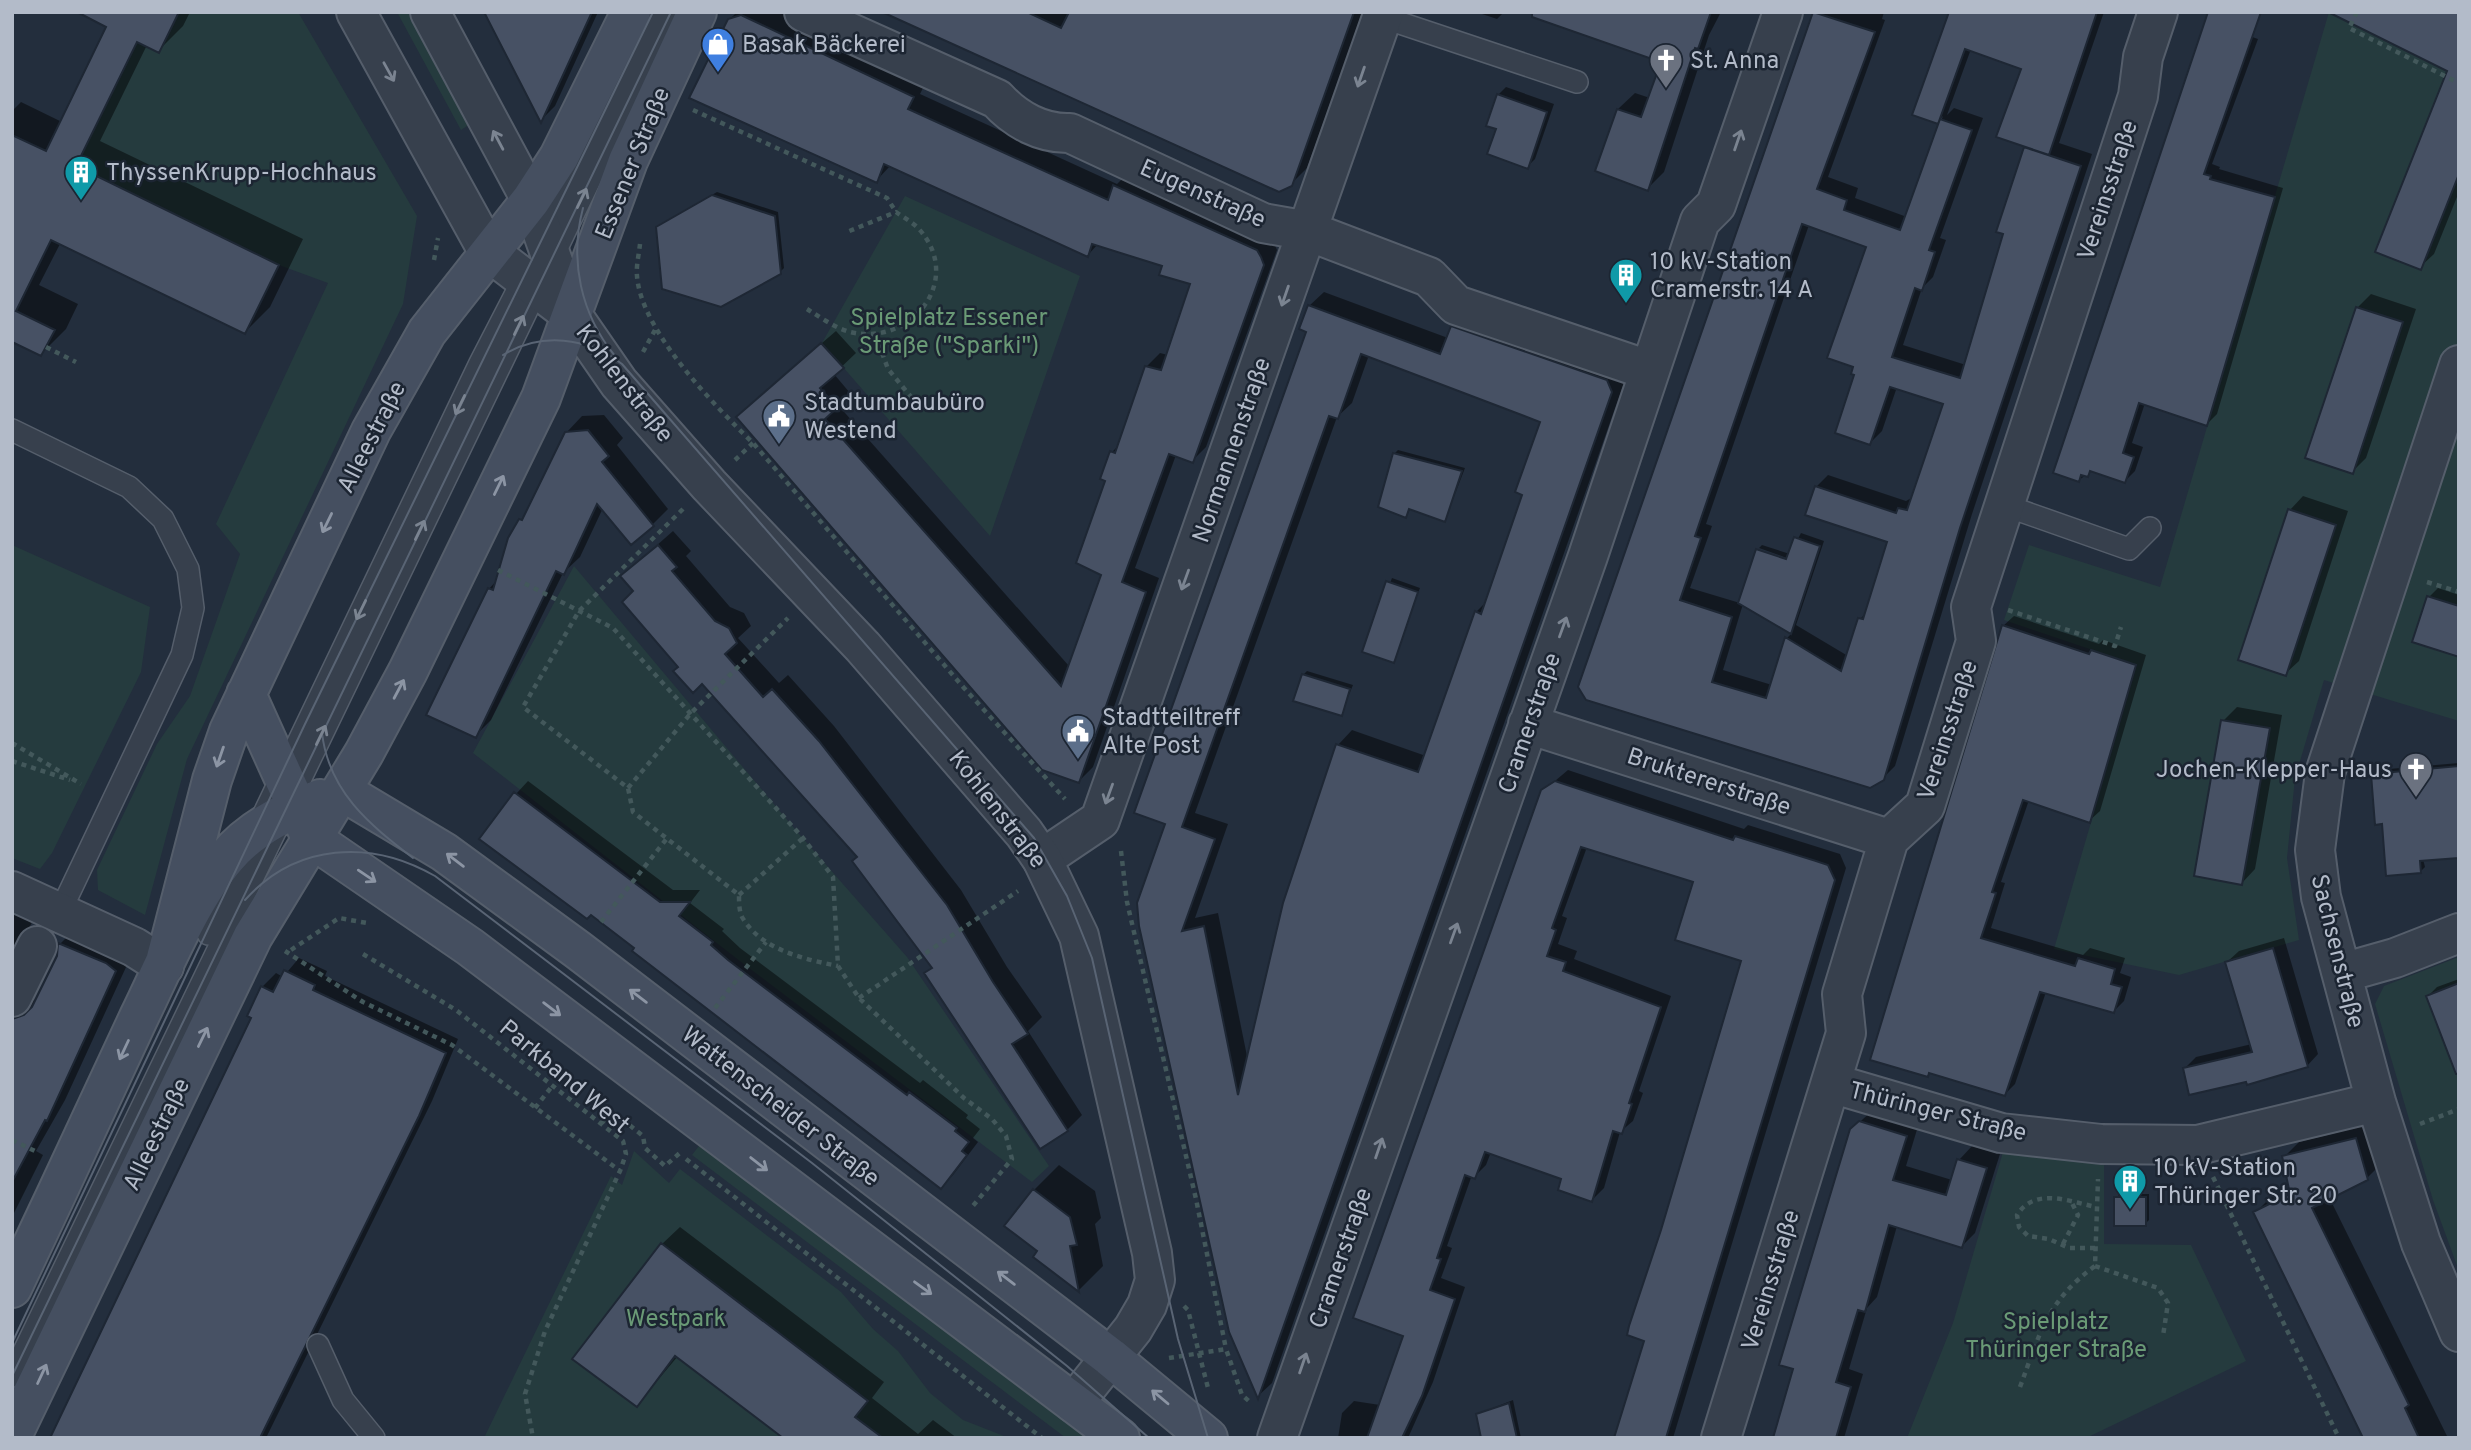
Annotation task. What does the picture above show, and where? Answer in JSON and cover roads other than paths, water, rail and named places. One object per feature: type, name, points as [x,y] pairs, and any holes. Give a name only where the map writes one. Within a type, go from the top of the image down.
[{"type":"main road","points":[[531,200],[559,157],[631,12]]},
{"type":"main road","name":"Essener Straße","points":[[572,316],[628,161],[697,12]]},
{"type":"main road","name":"Alleestraße","points":[[164,966],[212,779],[246,694],[371,431],[427,332],[488,251],[531,200]]},
{"type":"main road","name":"Alleestraße","points":[[12,1288],[164,966],[213,876],[227,857],[286,810],[342,791],[408,671],[465,555],[541,398],[572,316]]},
{"type":"main road","points":[[246,694],[286,810],[1120,1438]]},
{"type":"main road","name":"Wattenscheider Straße","points":[[342,791],[444,852],[578,950],[949,1236],[1121,1343],[1208,1437]]},
{"type":"main road","name":"Alleestraße","points":[[12,1436],[253,936],[286,810]]},
{"type":"street","points":[[356,12],[488,251],[539,266]]},
{"type":"street","name":"Kohlenstraße","points":[[430,12],[531,200],[539,266],[619,383],[709,485],[872,657],[1024,833],[1045,865],[1079,936],[1128,1145],[1155,1280],[1147,1305],[1121,1343]]},
{"type":"street","name":"Eugenstraße","points":[[804,12],[997,99],[1010,114],[1051,133],[1070,133],[1263,223],[1308,231],[1429,277],[1456,305],[1648,370]]},
{"type":"street","name":"Cramerstraße","points":[[1279,1432],[1644,393],[1648,370],[1700,221],[1716,205],[1783,12]]},
{"type":"street","name":"Vereinsstraße","points":[[1721,1438],[1846,1033],[1842,993],[1889,839],[1925,806],[1976,641],[1971,607],[2138,96],[2143,57],[2158,12]]},
{"type":"street","name":"Normannenstraße","points":[[1045,865],[1100,820],[1383,15]]},
{"type":"street","name":"Sachsenstraße","points":[[2459,365],[2325,773],[2315,850],[2321,897],[2376,1102],[2421,1243],[2459,1332]]},
{"type":"street","name":"Bruktererstraße","points":[[1528,724],[1889,839]]},
{"type":"street","points":[[12,891],[134,947],[164,966]]},
{"type":"street","points":[[2343,973],[2395,958],[2459,933]]},
{"type":"street","points":[[12,997],[37,946]]},
{"type":"street","name":"Thüringer Straße","points":[[1831,1083],[2001,1133],[2101,1144],[2197,1145],[2376,1102]]},
{"type":"street","points":[[1074,1403],[1121,1343]]},
{"type":"lane","points":[[539,266],[653,12]]},
{"type":"lane","points":[[12,1376],[286,810],[480,363],[539,266],[671,12]]},
{"type":"lane","points":[[1383,15],[1577,82]]},
{"type":"lane","points":[[12,430],[129,487],[163,519],[188,569],[193,608],[182,655],[60,912]]},
{"type":"lane","points":[[2004,505],[2129,549],[2150,528]]},
{"type":"lane","points":[[12,1343],[286,810]]},
{"type":"lane","points":[[318,1345],[343,1400],[374,1438]]},
{"type":"tram line","points":[[12,1343],[305,724],[653,12]]},
{"type":"tram line","points":[[12,1376],[671,12]]},
{"type":"tram line","points":[[583,208],[577,248],[581,286],[594,323],[615,356]]},
{"type":"tram line","points":[[503,355],[533,343],[564,341],[594,348],[622,364],[1034,838],[1067,896],[1092,958],[1178,1339],[1208,1438]]},
{"type":"tram line","points":[[322,733],[326,754],[342,790],[367,819],[413,858]]},
{"type":"tram line","points":[[245,900],[265,881],[287,867],[335,853],[360,852],[385,856],[411,864],[435,876],[812,1163],[1067,1366],[1149,1438]]},
{"type":"place","name":"Basak Bäckerei","points":[[718,74]]},
{"type":"place","name":"St. Anna","points":[[1666,90]]},
{"type":"place","name":"ThyssenKrupp-Hochhaus","points":[[81,202]]},
{"type":"place","name":"10 kV-Station Cramerstr. 14 A","points":[[1626,305]]},
{"type":"place","name":"Stadtumbaubüro Westend","points":[[779,446]]},
{"type":"place","name":"Stadtteiltreff Alte Post","points":[[1078,761]]},
{"type":"place","name":"Jochen-Klepper-Haus","points":[[2416,799]]},
{"type":"place","name":"10 kV-Station Thüringer Str. 20","points":[[2130,1211]]},
{"type":"park label","name":"Spielplatz Essener Straße (\"Sparki\")","points":[[949,331]]},
{"type":"park label","name":"Westpark","points":[[676,1318]]},
{"type":"park label","name":"Spielplatz Thüringer Straße","points":[[2056,1335]]}]
